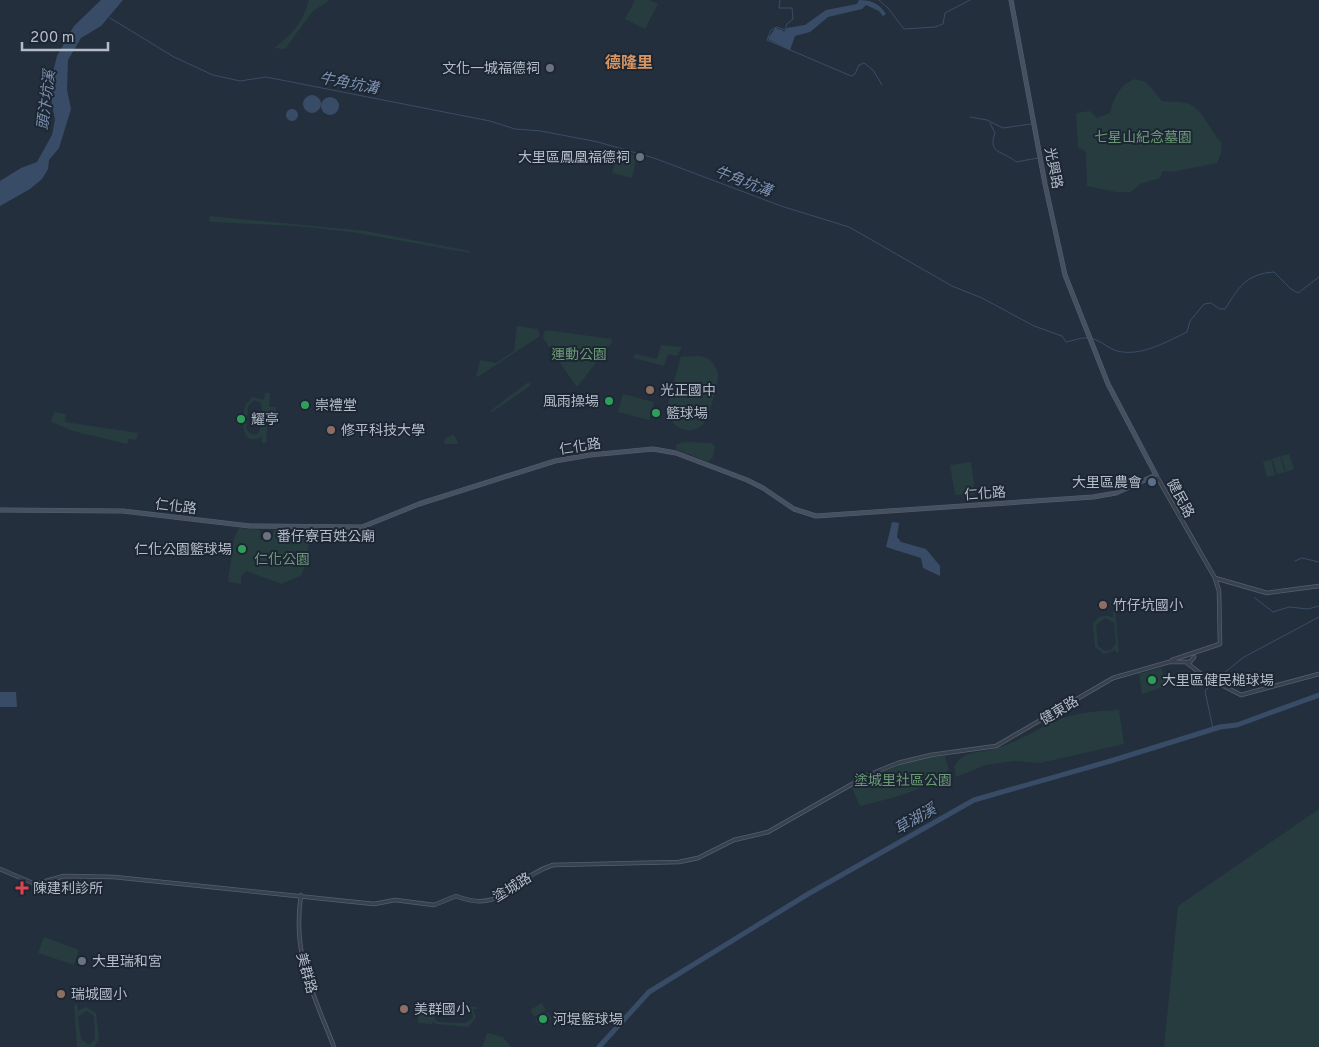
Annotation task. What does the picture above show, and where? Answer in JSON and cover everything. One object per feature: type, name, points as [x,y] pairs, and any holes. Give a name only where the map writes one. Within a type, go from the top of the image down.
[{"type":"main road","name":"光興路","points":[[1011,0],[1045,184],[1065,274],[1093,343]]},
{"type":"main road","name":"健民路","points":[[1093,343],[1108,384],[1156,475]]},
{"type":"main road","name":"仁化路","points":[[0,510],[129,512],[250,526],[362,527],[419,504],[555,461],[590,455],[653,449],[676,453],[747,480],[763,488],[794,509],[816,516],[1094,498],[1111,494],[1156,475]]},
{"type":"street","name":"健民路","points":[[1156,475],[1215,578],[1219,591],[1221,642],[1215,647],[1197,655]]},
{"type":"street","points":[[1215,578],[1267,593],[1319,586]]},
{"type":"street","points":[[1189,655],[1186,658],[1188,662],[1192,662],[1197,655]]},
{"type":"street","points":[[1197,655],[1198,669]]},
{"type":"street","name":"健東路","points":[[947,752],[996,746],[1107,681],[1184,656],[1197,655]]},
{"type":"street","points":[[1182,661],[1240,695],[1319,674]]},
{"type":"street","name":"健東路","points":[[1169,662],[1188,662]]},
{"type":"street","name":"塗城路","points":[[0,869],[36,884],[45,883],[61,876],[102,876],[374,904],[394,900],[434,905],[456,896],[477,903],[497,898],[537,871],[553,865],[611,865],[692,860],[734,840],[772,830],[868,775],[898,763],[947,752]]},
{"type":"street","name":"美群路","points":[[301,895],[297,924],[301,960],[334,1047]]},
{"type":"green space","points":[[309,0],[330,0],[313,11],[285,49],[274,48],[296,27],[304,15]]},
{"type":"green space","points":[[635,0],[649,0],[658,4],[645,29],[625,19]]},
{"type":"green space","name":"七星山紀念墓園","points":[[1135,79],[1146,82],[1162,101],[1186,103],[1197,109],[1222,143],[1217,163],[1172,172],[1163,171],[1160,178],[1140,184],[1131,192],[1116,192],[1087,186],[1086,153],[1078,148],[1076,113],[1090,111],[1097,118],[1110,113],[1113,102],[1121,88]]},
{"type":"green space","points":[[618,151],[637,155],[632,178],[612,173]]},
{"type":"green space","points":[[210,216],[366,231],[469,251],[471,253],[351,232],[297,226],[211,222]]},
{"type":"green space","points":[[517,326],[538,329],[540,336],[476,378],[480,360],[496,363],[514,351]]},
{"type":"green space","name":"運動公園","points":[[547,330],[611,339],[612,342],[578,386],[576,386],[543,338],[544,332]]},
{"type":"green space","points":[[661,345],[682,347],[677,356],[668,354],[664,366],[633,358],[635,354],[657,359]]},
{"type":"green space","points":[[681,356],[707,358],[714,365],[718,374],[717,384],[706,420],[700,427],[690,430],[676,426],[669,417],[667,421],[664,419]]},
{"type":"green space","points":[[527,383],[530,383],[530,386],[492,412],[490,411]]},
{"type":"green space","points":[[265,393],[270,393],[269,407],[276,407],[275,419],[268,419],[266,443],[262,443],[262,437],[255,439],[249,438],[246,435],[243,424],[245,405],[253,397],[264,400]],"holes":[[[254,400],[260,402],[262,410],[261,429],[256,435],[249,433],[246,428],[248,406]]]},
{"type":"green space","points":[[623,394],[654,402],[649,420],[618,412]]},
{"type":"green space","points":[[54,412],[66,414],[65,422],[138,433],[136,440],[129,439],[127,444],[73,431],[51,422]]},
{"type":"green space","points":[[453,434],[458,442],[457,444],[444,444],[445,439]]},
{"type":"green space","points":[[684,442],[711,443],[715,446],[713,457],[708,462],[676,449],[677,444]]},
{"type":"green space","points":[[1289,454],[1294,469],[1286,472],[1281,456]]},
{"type":"green space","points":[[1280,456],[1285,472],[1277,474],[1272,459]]},
{"type":"green space","points":[[1271,459],[1275,475],[1267,477],[1263,462]]},
{"type":"green space","points":[[971,462],[975,492],[973,494],[955,495],[950,465]]},
{"type":"green space","name":"仁化公園","points":[[239,528],[260,530],[260,540],[270,540],[274,530],[311,530],[302,575],[282,584],[246,571],[241,577],[241,584],[228,582],[234,538]]},
{"type":"green space","points":[[1113,611],[1115,611],[1119,652],[1116,653],[1116,650],[1104,654],[1095,647],[1093,624],[1102,616],[1113,618]],"holes":[[[1105,618],[1114,623],[1116,643],[1111,650],[1105,651],[1098,646],[1096,625]]]},
{"type":"green space","name":"大里區健民槌球場","points":[[1161,668],[1167,686],[1142,694],[1139,674]]},
{"type":"green space","points":[[1119,710],[1124,744],[1040,763],[1014,761],[986,765],[956,777],[954,766],[968,754],[1003,746],[1065,717],[1088,712]]},
{"type":"green space","name":"塗城里社區公園","points":[[945,756],[949,770],[928,784],[907,793],[860,806],[852,788],[873,776],[897,766],[921,759]]},
{"type":"green space","points":[[1319,809],[1319,1047],[1164,1047],[1178,906]]},
{"type":"green space","points":[[44,937],[79,950],[74,965],[38,953]]},
{"type":"green space","name":"河堤籃球場","points":[[542,1003],[546,1010],[534,1017],[530,1010]]},
{"type":"green space","points":[[77,1004],[78,1011],[86,1007],[96,1013],[99,1040],[94,1047],[77,1047],[74,1005]],"holes":[[[86,1011],[94,1016],[95,1039],[89,1045],[81,1039],[78,1017]]]},
{"type":"green space","points":[[431,1004],[477,1007],[477,1009],[473,1009],[476,1018],[468,1027],[436,1024],[433,1021],[432,1024],[418,1023],[419,1008],[432,1009]],"holes":[[[440,1008],[468,1009],[472,1012],[473,1018],[465,1023],[438,1022],[434,1018],[434,1013]]]},
{"type":"green space","name":"河堤籃球場","points":[[548,1012],[552,1019],[539,1026],[535,1019]]},
{"type":"green space","points":[[487,1033],[503,1037],[511,1047],[482,1047]]},
{"type":"water","name":"頭汴坑溪","points":[[101,0],[123,0],[101,26],[81,38],[68,60],[67,90],[71,109],[59,148],[49,160],[48,169],[42,179],[30,189],[0,206],[0,181],[21,168],[37,162],[52,135],[55,120],[49,88],[57,56],[74,26]]},
{"type":"water","points":[[859,0],[874,3],[881,7],[886,14],[883,16],[879,11],[866,5],[862,9],[828,17],[810,32],[795,36],[790,50],[768,39],[775,28],[784,32],[787,28],[805,25],[826,10],[857,4]]},
{"type":"water","points":[[312,95],[318,98],[321,104],[318,110],[312,113],[306,110],[303,104],[306,98]]},
{"type":"water","points":[[330,97],[336,100],[339,106],[336,112],[330,115],[324,112],[321,106],[324,100]]},
{"type":"water","points":[[292,109],[298,115],[292,121],[286,115]]},
{"type":"water","points":[[892,522],[899,523],[897,537],[901,542],[926,549],[940,566],[940,576],[923,568],[921,558],[886,547]]},
{"type":"water","points":[[0,692],[16,692],[17,707],[0,707]]},
{"type":"waterway","points":[[780,0],[779,8],[792,8],[793,19],[787,24],[785,30],[777,27],[771,30],[767,40],[851,76],[855,74],[859,65],[864,63],[873,70],[882,85]]},
{"type":"waterway","points":[[879,0],[888,8],[904,29],[935,27],[943,24],[945,13],[970,0]]},
{"type":"waterway","name":"牛角坑溝","points":[[110,18],[174,57],[213,75],[240,81],[266,77],[490,121],[515,129],[541,131],[598,142],[654,158],[781,206],[849,227],[952,286],[982,298],[1034,326],[1062,336],[1066,342],[1088,338],[1099,341],[1111,349],[1126,352],[1153,348],[1187,332],[1190,321],[1204,304],[1211,303],[1220,309],[1225,309],[1239,288],[1256,276],[1274,272],[1291,289],[1298,293],[1319,277]]},
{"type":"waterway","points":[[970,117],[987,120],[1003,128],[1031,124]]},
{"type":"waterway","points":[[990,123],[995,133],[993,140],[995,149],[1016,162],[1038,158]]},
{"type":"waterway","points":[[1295,561],[1302,558],[1319,562]]},
{"type":"waterway","points":[[1255,598],[1273,612],[1289,607],[1308,609],[1319,606]]},
{"type":"waterway","points":[[1215,680],[1244,657],[1319,617]]},
{"type":"waterway","points":[[1213,683],[1205,691],[1213,729]]},
{"type":"waterway","name":"草湖溪","points":[[599,1047],[649,992],[808,894],[974,800],[1220,727],[1237,725],[1319,695]]},
{"type":"place","name":"文化一城福德祠","points":[[550,68]]},
{"type":"place","name":"大里區鳳凰福德祠","points":[[640,157]]},
{"type":"place","name":"光正國中","points":[[650,390]]},
{"type":"place","name":"風雨操場","points":[[609,401]]},
{"type":"place","name":"崇禮堂","points":[[305,405]]},
{"type":"place","name":"籃球場","points":[[656,413]]},
{"type":"place","name":"耀亭","points":[[241,419]]},
{"type":"place","name":"修平科技大學","points":[[331,430]]},
{"type":"place","name":"大里區農會","points":[[1152,482]]},
{"type":"place","name":"番仔寮百姓公廟","points":[[267,536]]},
{"type":"place","name":"仁化公園籃球場","points":[[242,549]]},
{"type":"place","name":"竹仔坑國小","points":[[1103,605]]},
{"type":"place","name":"大里區健民槌球場","points":[[1152,680]]},
{"type":"place","name":"陳建利診所","points":[[22,888]]},
{"type":"place","name":"大里瑞和宮","points":[[82,961]]},
{"type":"place","name":"瑞城國小","points":[[61,994]]},
{"type":"place","name":"美群國小","points":[[404,1009]]},
{"type":"place","name":"河堤籃球場","points":[[543,1019]]},
{"type":"district","name":"德隆里","points":[[629,62]]}]
